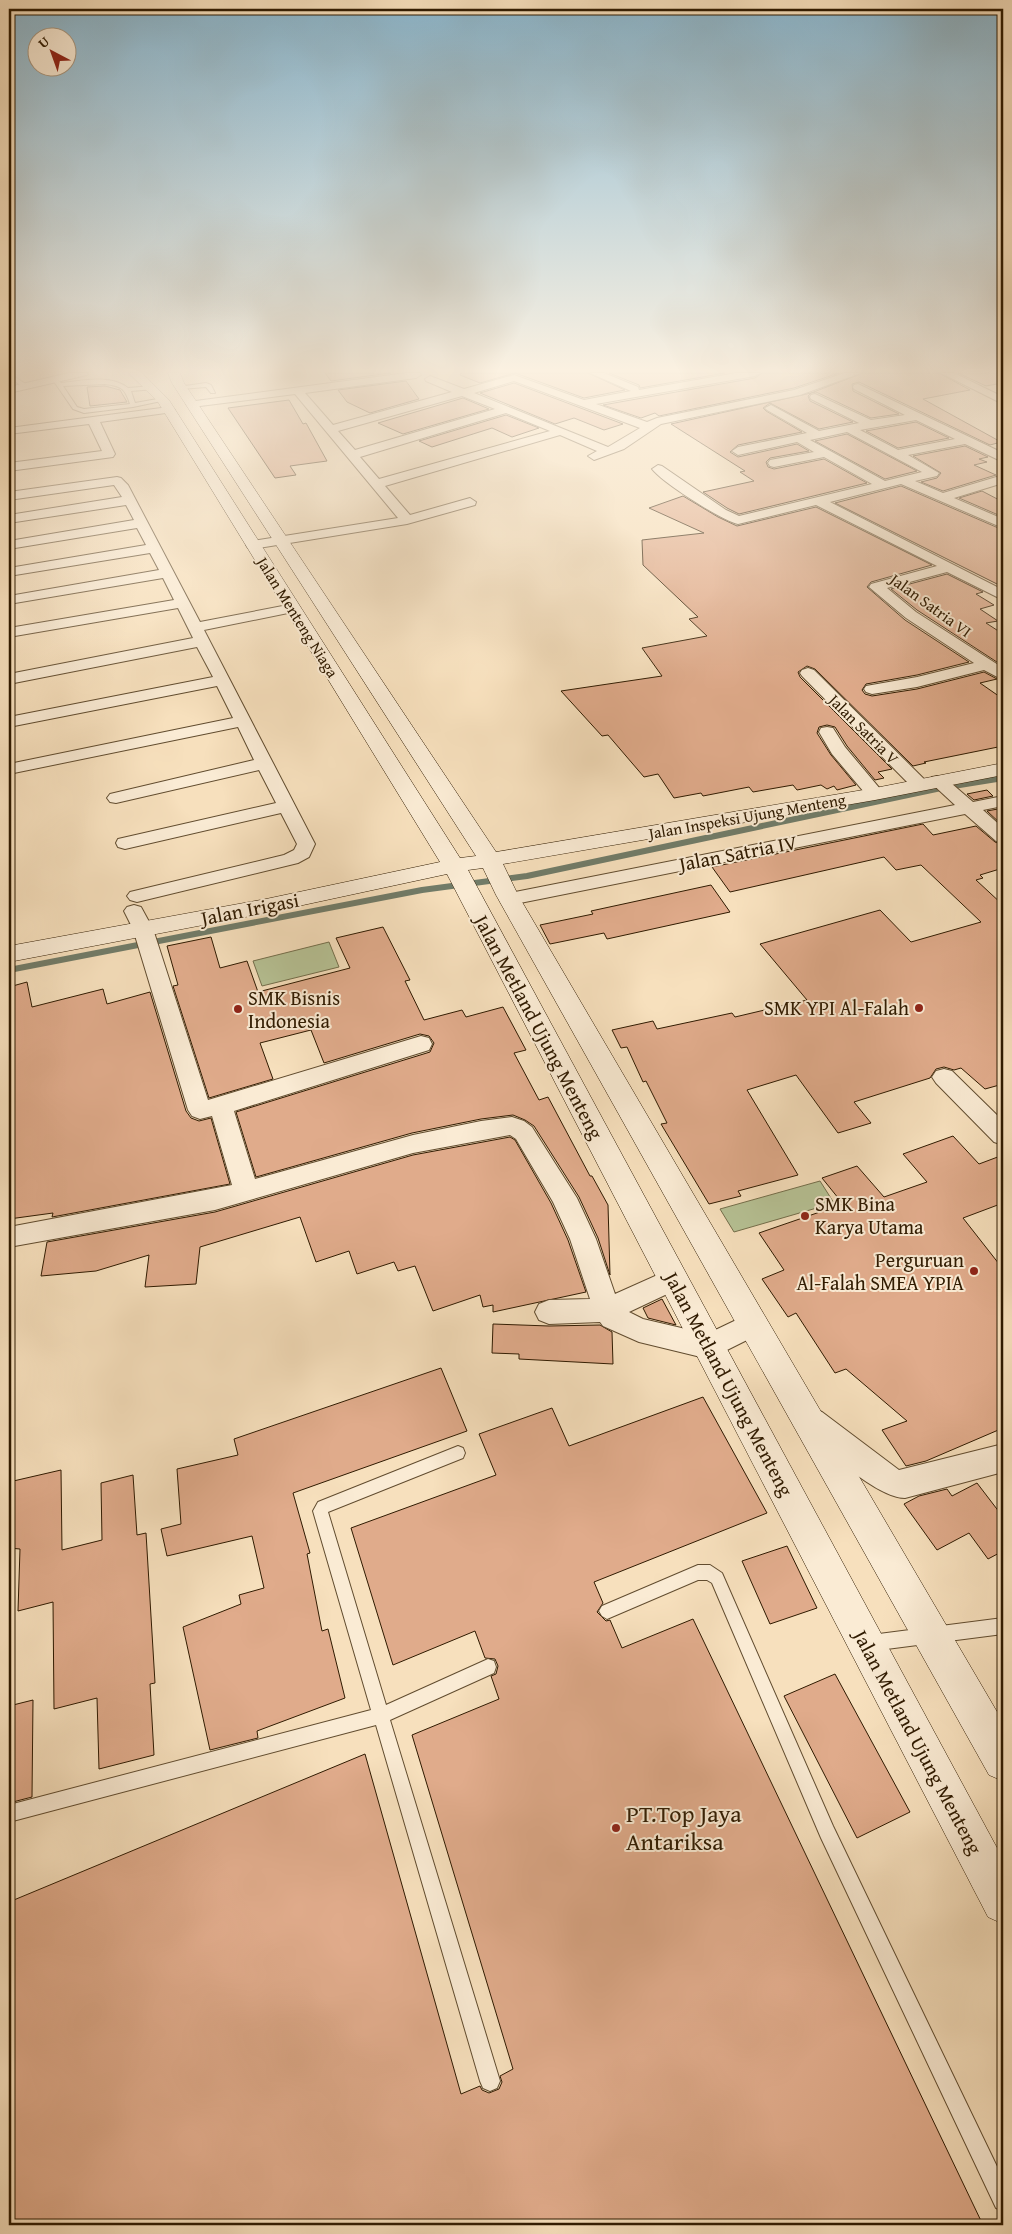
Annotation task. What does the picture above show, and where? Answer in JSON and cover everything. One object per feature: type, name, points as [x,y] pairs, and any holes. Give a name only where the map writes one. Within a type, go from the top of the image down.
[{"type":"street","name":"Jalan Menteng Niaga","points":[[208,477],[253,545],[455,868]]},
{"type":"street","name":"Jalan Menteng Niaga","points":[[240,477],[491,861]]},
{"type":"street","points":[[371,477],[407,520]]},
{"type":"street","points":[[377,484],[400,477]]},
{"type":"street","points":[[669,477],[721,513],[738,520],[918,477]]},
{"type":"street","points":[[869,477],[885,486]]},
{"type":"street","points":[[942,498],[1003,479]]},
{"type":"street","points":[[9,496],[117,481],[122,485],[306,844],[302,852],[291,859],[142,926],[199,1109],[204,1111],[421,1044]]},
{"type":"street","points":[[904,481],[1003,524]]},
{"type":"street","points":[[9,519],[130,500]]},
{"type":"street","points":[[253,545],[407,520],[470,502]]},
{"type":"street","points":[[818,502],[950,567],[1003,596]]},
{"type":"street","points":[[9,545],[142,523]]},
{"type":"street","points":[[9,572],[155,548]]},
{"type":"street","name":"Jalan Satria VI","points":[[950,567],[876,588],[985,665],[1003,675]]},
{"type":"street","points":[[9,600],[168,574]]},
{"type":"street","points":[[9,633],[183,603]]},
{"type":"street","points":[[9,679],[290,604]]},
{"type":"street","points":[[872,689],[917,682],[985,665]]},
{"type":"street","name":"Jalan Satria V","points":[[808,673],[935,785],[965,805],[1003,837]]},
{"type":"street","points":[[9,722],[222,680]]},
{"type":"street","points":[[9,769],[243,721]]},
{"type":"street","points":[[827,732],[838,750],[875,794]]},
{"type":"street","points":[[116,798],[265,763]]},
{"type":"street","name":"Jalan Inspeksi Ujung Menteng","points":[[491,861],[935,785],[1003,769]]},
{"type":"street","name":"Jalan Satria IV","points":[[509,897],[965,805],[1003,801]]},
{"type":"street","points":[[125,843],[287,806]]},
{"type":"street","name":"Jalan Irigasi","points":[[9,954],[142,926],[266,906],[491,861]]},
{"type":"street","name":"Jalan Metland Ujung Menteng","points":[[491,861],[509,897],[1003,1761]]},
{"type":"street","name":"Jalan Metland Ujung Menteng","points":[[455,868],[1003,1902]]},
{"type":"street","points":[[944,1077],[1003,1136]]},
{"type":"street","points":[[221,1106],[246,1192]]},
{"type":"street","points":[[9,1237],[176,1208],[246,1192],[413,1144],[480,1130],[516,1127],[524,1133],[564,1198],[583,1239],[607,1310],[613,1318],[639,1330],[709,1347],[753,1324]]},
{"type":"street","points":[[549,1312],[607,1310],[673,1279]]},
{"type":"street","points":[[806,1417],[896,1484],[918,1482],[1003,1458]]},
{"type":"lane","points":[[458,1453],[323,1507],[320,1511],[490,2082]]},
{"type":"lane","points":[[607,1611],[698,1573],[710,1572],[716,1578],[827,1832],[1003,2201]]},
{"type":"lane","points":[[866,1644],[1003,1626]]},
{"type":"lane","points":[[9,1814],[382,1715],[488,1667]]},
{"type":"green space","points":[[329,942],[339,967],[262,986],[253,961]]},
{"type":"green space","points":[[820,1181],[834,1203],[734,1232],[720,1209]]},
{"type":"building","points":[[748,477],[857,477],[867,483],[739,514],[703,492],[754,481]]},
{"type":"building","points":[[989,477],[943,491],[921,482],[937,478]]},
{"type":"building","points":[[901,486],[1003,530],[1003,587],[835,503]]},
{"type":"building","points":[[982,491],[1003,502],[1003,517],[959,498]]},
{"type":"building","points":[[683,496],[737,526],[816,507],[932,565],[871,582],[867,587],[905,620],[969,662],[917,675],[866,684],[862,690],[865,694],[872,696],[917,689],[984,672],[997,679],[980,683],[1003,699],[1003,746],[924,762],[926,763],[913,766],[815,669],[807,666],[798,672],[800,677],[892,769],[878,772],[884,778],[875,780],[847,746],[835,727],[827,725],[819,727],[817,733],[831,755],[856,785],[837,790],[834,786],[827,789],[821,785],[797,790],[793,785],[753,792],[749,787],[703,796],[701,793],[674,798],[658,774],[644,777],[608,735],[602,736],[561,691],[662,676],[642,648],[707,636],[689,619],[698,617],[643,565],[642,540],[704,533],[649,508]]},
{"type":"building","points":[[947,574],[983,592],[976,594],[994,605],[980,609],[998,621],[986,623],[1003,634],[1003,666],[917,610],[891,589]]},
{"type":"building","points":[[987,790],[993,796],[974,800],[967,794]]},
{"type":"building","points":[[1003,808],[1003,826],[987,811]]},
{"type":"building","points":[[923,824],[933,835],[976,826],[995,842],[1003,845],[1003,868],[980,875],[983,878],[976,880],[1003,905],[1003,1084],[985,1089],[961,1068],[954,1070],[944,1067],[936,1069],[930,1078],[854,1102],[871,1123],[838,1133],[796,1075],[747,1090],[798,1175],[738,1191],[741,1196],[709,1204],[661,1124],[667,1123],[646,1081],[643,1082],[627,1047],[621,1048],[612,1030],[653,1021],[657,1029],[732,1013],[735,1017],[807,1000],[760,944],[880,910],[911,942],[981,922],[921,865],[896,870],[884,857],[730,892],[712,867]]},
{"type":"building","points":[[711,885],[730,912],[607,939],[604,933],[550,944],[540,925],[593,914],[591,911]]},
{"type":"building","points":[[383,927],[410,980],[405,981],[424,1020],[462,1010],[466,1017],[503,1007],[526,1050],[514,1053],[539,1100],[548,1097],[590,1176],[592,1176],[608,1205],[610,1275],[598,1238],[579,1197],[534,1126],[513,1115],[481,1119],[412,1133],[256,1177],[236,1112],[430,1052],[434,1043],[429,1036],[420,1034],[324,1063],[311,1030],[260,1043],[273,1079],[209,1098],[173,986],[178,985],[167,946],[211,937],[220,968],[247,961],[258,992],[350,968],[336,938]]},
{"type":"building","points":[[27,982],[32,1007],[103,989],[107,1004],[150,992],[186,1111],[191,1118],[199,1121],[211,1118],[230,1184],[52,1217],[53,1213],[9,1219],[9,987]]},
{"type":"building","points":[[953,1136],[979,1164],[1003,1155],[1003,1203],[963,1218],[1003,1269],[1003,1428],[926,1461],[906,1466],[882,1430],[907,1421],[846,1369],[835,1373],[796,1313],[788,1317],[762,1279],[784,1270],[759,1233],[843,1204],[822,1178],[857,1166],[884,1197],[927,1182],[903,1154]]},
{"type":"building","points":[[510,1137],[515,1140],[551,1203],[568,1240],[586,1292],[493,1312],[493,1305],[483,1307],[480,1295],[433,1311],[415,1266],[398,1271],[394,1262],[357,1274],[349,1251],[316,1262],[300,1217],[200,1247],[196,1284],[145,1287],[149,1255],[96,1271],[41,1276],[47,1242],[215,1212],[413,1155]]},
{"type":"building","points":[[662,1299],[676,1325],[648,1318],[643,1308]]},
{"type":"building","points":[[493,1324],[600,1325],[612,1332],[613,1364],[519,1359],[519,1354],[492,1353]]},
{"type":"building","points":[[441,1368],[467,1431],[293,1493],[310,1553],[307,1554],[322,1631],[328,1629],[345,1698],[257,1731],[258,1738],[210,1750],[183,1627],[241,1604],[239,1595],[264,1588],[252,1536],[167,1556],[161,1529],[181,1524],[177,1469],[238,1455],[234,1439]]},
{"type":"building","name":"PT.Top Jaya Antariksa","points":[[703,1397],[767,1513],[594,1582],[603,1603],[597,1612],[606,1621],[610,1620],[622,1648],[693,1619],[983,2225],[9,2225],[9,1902],[365,1754],[461,2094],[480,2086],[482,2090],[489,2093],[499,2089],[502,2082],[500,2076],[513,2069],[412,1735],[499,1699],[491,1676],[496,1674],[498,1666],[495,1659],[485,1658],[475,1631],[393,1665],[351,1528],[496,1475],[479,1434],[552,1408],[569,1446]]},
{"type":"building","points":[[61,1470],[62,1550],[102,1540],[101,1483],[133,1475],[137,1535],[146,1533],[155,1683],[150,1684],[154,1755],[99,1769],[97,1698],[54,1709],[53,1602],[18,1611],[20,1549],[9,1548],[9,1482]]},
{"type":"building","points":[[977,1483],[1003,1517],[1003,1551],[988,1559],[969,1533],[937,1550],[904,1504],[919,1496],[947,1489],[952,1496]]},
{"type":"building","points":[[787,1546],[817,1608],[770,1624],[742,1561]]},
{"type":"building","points":[[835,1674],[910,1812],[857,1838],[784,1696]]},
{"type":"building","points":[[33,1700],[32,1797],[9,1803],[9,1706]]},
{"type":"waterway","points":[[9,970],[422,890],[527,876],[941,788],[1003,778]]},
{"type":"place","name":"SMK YPI Al-Falah","points":[[919,1008]]},
{"type":"place","name":"SMK Bisnis Indonesia","points":[[238,1009]]},
{"type":"place","name":"SMK Bina Karya Utama","points":[[805,1216]]},
{"type":"place","name":"Perguruan Al-Falah SMEA YPIA","points":[[974,1271]]},
{"type":"place","name":"PT.Top Jaya Antariksa","points":[[616,1828]]}]
